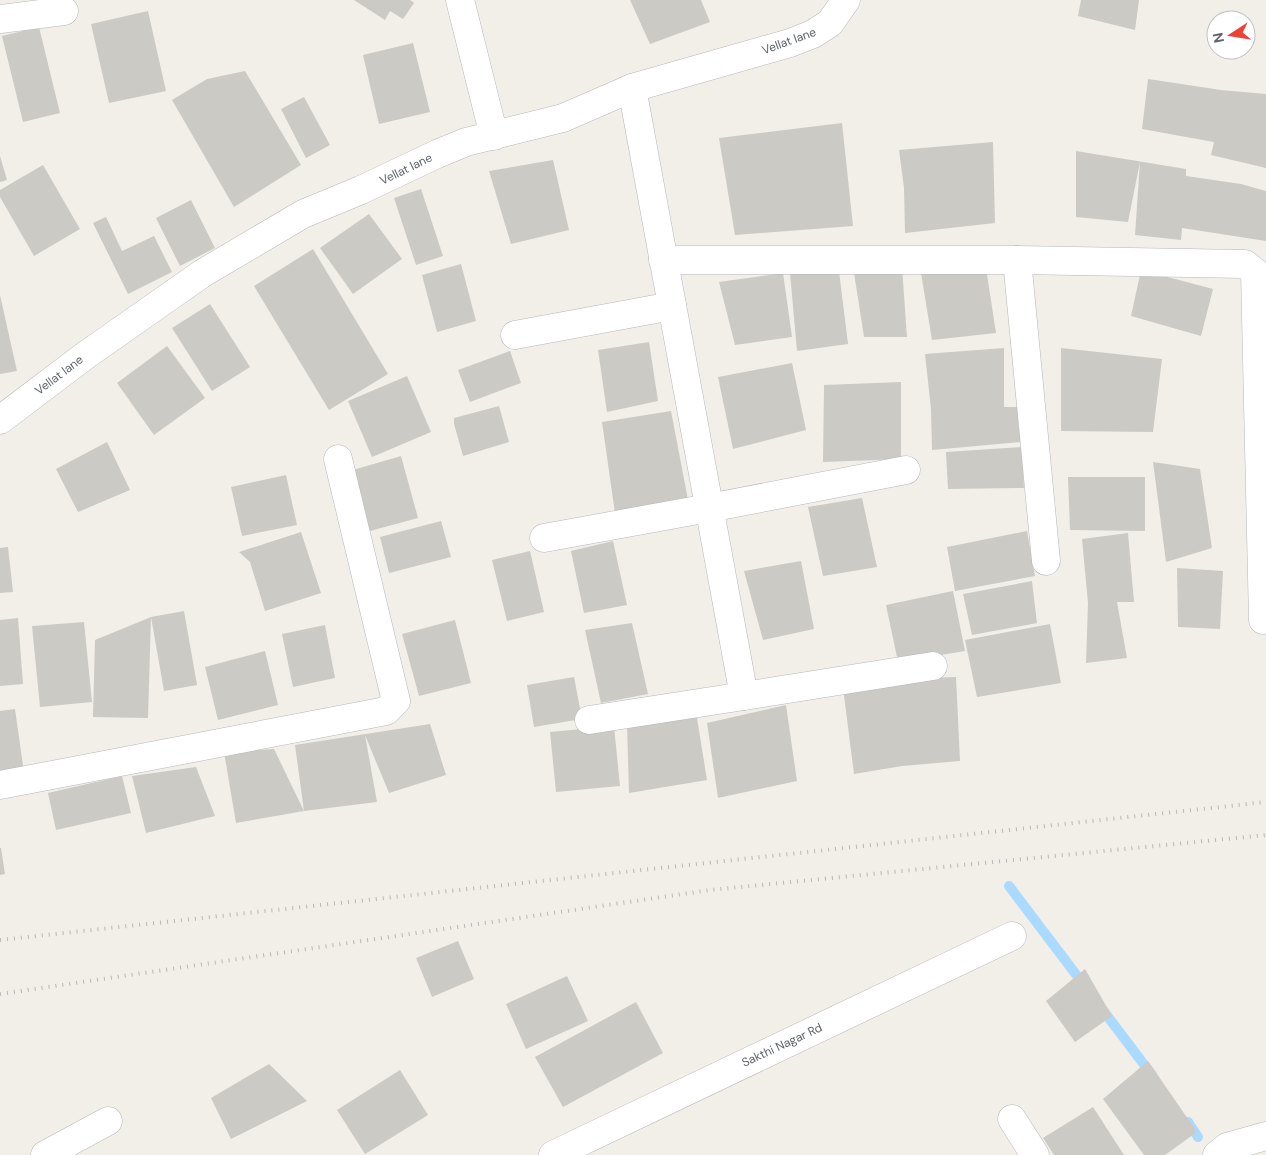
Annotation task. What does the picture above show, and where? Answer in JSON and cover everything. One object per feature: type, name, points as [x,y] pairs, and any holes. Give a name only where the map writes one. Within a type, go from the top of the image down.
[{"type":"street","points":[[460,0],[494,136]]},
{"type":"street","name":"Vellat lane","points":[[0,420],[86,355],[203,273],[303,214],[466,142],[563,118],[632,88],[790,43],[813,34],[830,23],[846,0]]},
{"type":"street","points":[[0,18],[64,11]]},
{"type":"street","points":[[632,88],[744,696]]},
{"type":"street","points":[[663,260],[1018,260],[1245,264],[1255,272],[1263,620]]},
{"type":"street","points":[[1018,260],[1046,561]]},
{"type":"street","points":[[515,335],[672,306]]},
{"type":"street","points":[[0,785],[386,710],[396,702],[338,459]]},
{"type":"street","points":[[544,538],[906,470]]},
{"type":"street","points":[[589,720],[933,666]]},
{"type":"street","name":"Sakthi Nagar Rd","points":[[553,1155],[1012,936]]},
{"type":"street","points":[[1012,1120],[1035,1155]]},
{"type":"street","points":[[45,1155],[108,1121]]},
{"type":"street","points":[[1222,1151],[1266,1136]]},
{"type":"building","points":[[354,0],[410,0],[414,3],[403,19],[390,11],[385,20]]},
{"type":"building","points":[[630,0],[701,0],[710,22],[650,44]]},
{"type":"building","points":[[1081,0],[1139,0],[1135,30],[1078,16]]},
{"type":"building","points":[[148,11],[166,91],[109,103],[91,24]]},
{"type":"building","points":[[39,27],[60,113],[23,122],[2,36]]},
{"type":"building","points":[[413,43],[430,112],[379,124],[363,55]]},
{"type":"building","points":[[245,71],[301,165],[234,207],[172,100],[207,79]]},
{"type":"building","points":[[1148,79],[1221,90],[1266,94],[1266,168],[1211,155],[1214,142],[1142,129]]},
{"type":"building","points":[[304,97],[330,145],[306,158],[281,109]]},
{"type":"building","points":[[842,123],[853,226],[735,235],[719,138]]},
{"type":"building","points":[[993,142],[995,223],[905,233],[904,188],[899,150]]},
{"type":"building","points":[[1076,151],[1186,169],[1186,176],[1241,184],[1266,191],[1266,241],[1182,228],[1181,240],[1135,235],[1140,162],[1128,222],[1076,217]]},
{"type":"building","points":[[0,156],[7,180],[0,182]]},
{"type":"building","points":[[553,160],[569,230],[511,244],[489,171]]},
{"type":"building","points":[[43,165],[80,229],[34,256],[0,197],[0,190]]},
{"type":"building","points":[[421,189],[443,256],[416,265],[394,198]]},
{"type":"building","points":[[191,200],[215,248],[180,266],[156,218]]},
{"type":"building","points":[[369,214],[402,259],[353,294],[320,248]]},
{"type":"building","points":[[106,217],[122,251],[154,236],[172,272],[128,294],[93,223]]},
{"type":"building","points":[[313,249],[388,374],[329,410],[254,286]]},
{"type":"building","points":[[838,263],[848,344],[797,351],[790,273]]},
{"type":"building","points":[[461,264],[476,321],[437,332],[422,275]]},
{"type":"building","points":[[902,267],[907,337],[864,337],[854,273]]},
{"type":"building","points":[[986,268],[996,333],[932,340],[921,273]]},
{"type":"building","points":[[1141,270],[1213,289],[1201,336],[1131,316]]},
{"type":"building","points":[[783,273],[792,337],[735,345],[719,282]]},
{"type":"building","points":[[0,295],[17,371],[0,374]]},
{"type":"building","points":[[210,304],[250,367],[212,391],[172,328]]},
{"type":"building","points":[[649,342],[658,401],[607,412],[598,350]]},
{"type":"building","points":[[167,346],[205,398],[154,435],[117,383]]},
{"type":"building","points":[[1004,348],[1004,407],[1020,407],[1022,442],[932,450],[931,409],[925,354]]},
{"type":"building","points":[[1061,348],[1162,359],[1153,432],[1061,431]]},
{"type":"building","points":[[510,351],[521,383],[470,402],[458,370]]},
{"type":"building","points":[[792,363],[806,430],[733,449],[718,377]]},
{"type":"building","points":[[407,376],[431,432],[372,457],[348,401]]},
{"type":"building","points":[[901,382],[901,459],[823,462],[824,385]]},
{"type":"building","points":[[499,406],[509,442],[463,456],[454,418]]},
{"type":"building","points":[[671,411],[688,500],[615,513],[602,422]]},
{"type":"building","points":[[107,442],[130,490],[78,512],[56,469]]},
{"type":"building","points":[[1022,447],[1024,488],[948,489],[946,452]]},
{"type":"building","points":[[401,456],[418,518],[370,531],[353,470]]},
{"type":"building","points":[[1153,462],[1200,469],[1212,548],[1166,562]]},
{"type":"building","points":[[286,475],[297,525],[242,536],[231,487]]},
{"type":"building","points":[[1068,477],[1145,477],[1145,531],[1070,530]]},
{"type":"building","points":[[862,498],[877,567],[823,576],[808,507]]},
{"type":"building","points":[[441,521],[451,557],[389,573],[380,537]]},
{"type":"building","points":[[1027,531],[1035,576],[955,591],[947,547]]},
{"type":"building","points":[[301,532],[321,593],[265,611],[250,562],[239,552]]},
{"type":"building","points":[[1128,533],[1134,602],[1117,602],[1127,658],[1086,663],[1088,603],[1082,539]]},
{"type":"building","points":[[613,541],[627,605],[584,613],[571,551]]},
{"type":"building","points":[[8,547],[13,592],[0,593],[0,548]]},
{"type":"building","points":[[530,551],[544,612],[507,621],[492,560]]},
{"type":"building","points":[[801,561],[814,629],[763,640],[744,571]]},
{"type":"building","points":[[1177,568],[1223,571],[1220,629],[1178,627]]},
{"type":"building","points":[[1032,581],[1037,623],[972,635],[963,594]]},
{"type":"building","points":[[953,591],[965,651],[898,662],[886,605]]},
{"type":"building","points":[[184,611],[197,685],[164,691],[151,617]]},
{"type":"building","points":[[151,617],[148,718],[93,717],[95,640]]},
{"type":"building","points":[[18,618],[23,684],[0,686],[0,620]]},
{"type":"building","points":[[455,620],[471,683],[419,696],[402,634]]},
{"type":"building","points":[[84,622],[92,702],[40,707],[32,626]]},
{"type":"building","points":[[632,623],[648,694],[601,703],[585,630]]},
{"type":"building","points":[[1050,624],[1061,683],[977,697],[965,640]]},
{"type":"building","points":[[325,625],[335,678],[293,687],[282,634]]},
{"type":"building","points":[[265,651],[278,705],[218,720],[205,667]]},
{"type":"building","points":[[574,677],[582,719],[534,727],[527,685]]},
{"type":"building","points":[[956,677],[960,761],[902,766],[854,774],[843,688],[896,679]]},
{"type":"building","points":[[786,705],[797,781],[718,798],[707,723]]},
{"type":"building","points":[[15,709],[24,773],[0,776],[0,711]]},
{"type":"building","points":[[696,712],[707,780],[629,793],[627,724]]},
{"type":"building","points":[[430,724],[446,775],[389,793],[365,735],[377,802],[304,811],[295,745]]},
{"type":"building","points":[[614,726],[620,786],[556,792],[550,732]]},
{"type":"building","points":[[274,749],[304,811],[236,823],[224,752]]},
{"type":"building","points":[[196,767],[215,816],[146,833],[132,776]]},
{"type":"building","points":[[122,776],[131,813],[56,830],[48,793]]},
{"type":"building","points":[[0,848],[5,874],[0,875]]},
{"type":"building","points":[[458,941],[474,979],[432,997],[416,958]]},
{"type":"building","points":[[1085,969],[1112,1016],[1075,1042],[1046,1001]]},
{"type":"building","points":[[567,976],[588,1021],[526,1049],[506,1004]]},
{"type":"building","points":[[636,1002],[663,1053],[563,1107],[535,1057]]},
{"type":"building","points":[[1148,1061],[1197,1132],[1165,1155],[1144,1155],[1103,1099]]},
{"type":"building","points":[[269,1064],[307,1101],[231,1139],[211,1098]]},
{"type":"building","points":[[400,1070],[428,1115],[365,1154],[337,1110]]},
{"type":"building","points":[[1093,1107],[1124,1155],[1054,1155],[1043,1138]]},
{"type":"waterway","points":[[1009,886],[1084,985]]},
{"type":"waterway","points":[[1102,1009],[1152,1075]]},
{"type":"waterway","points":[[1188,1122],[1198,1137]]},
{"type":"railway","points":[[0,940],[1266,802]]},
{"type":"railway","points":[[0,994],[710,890],[1266,835]]}]
